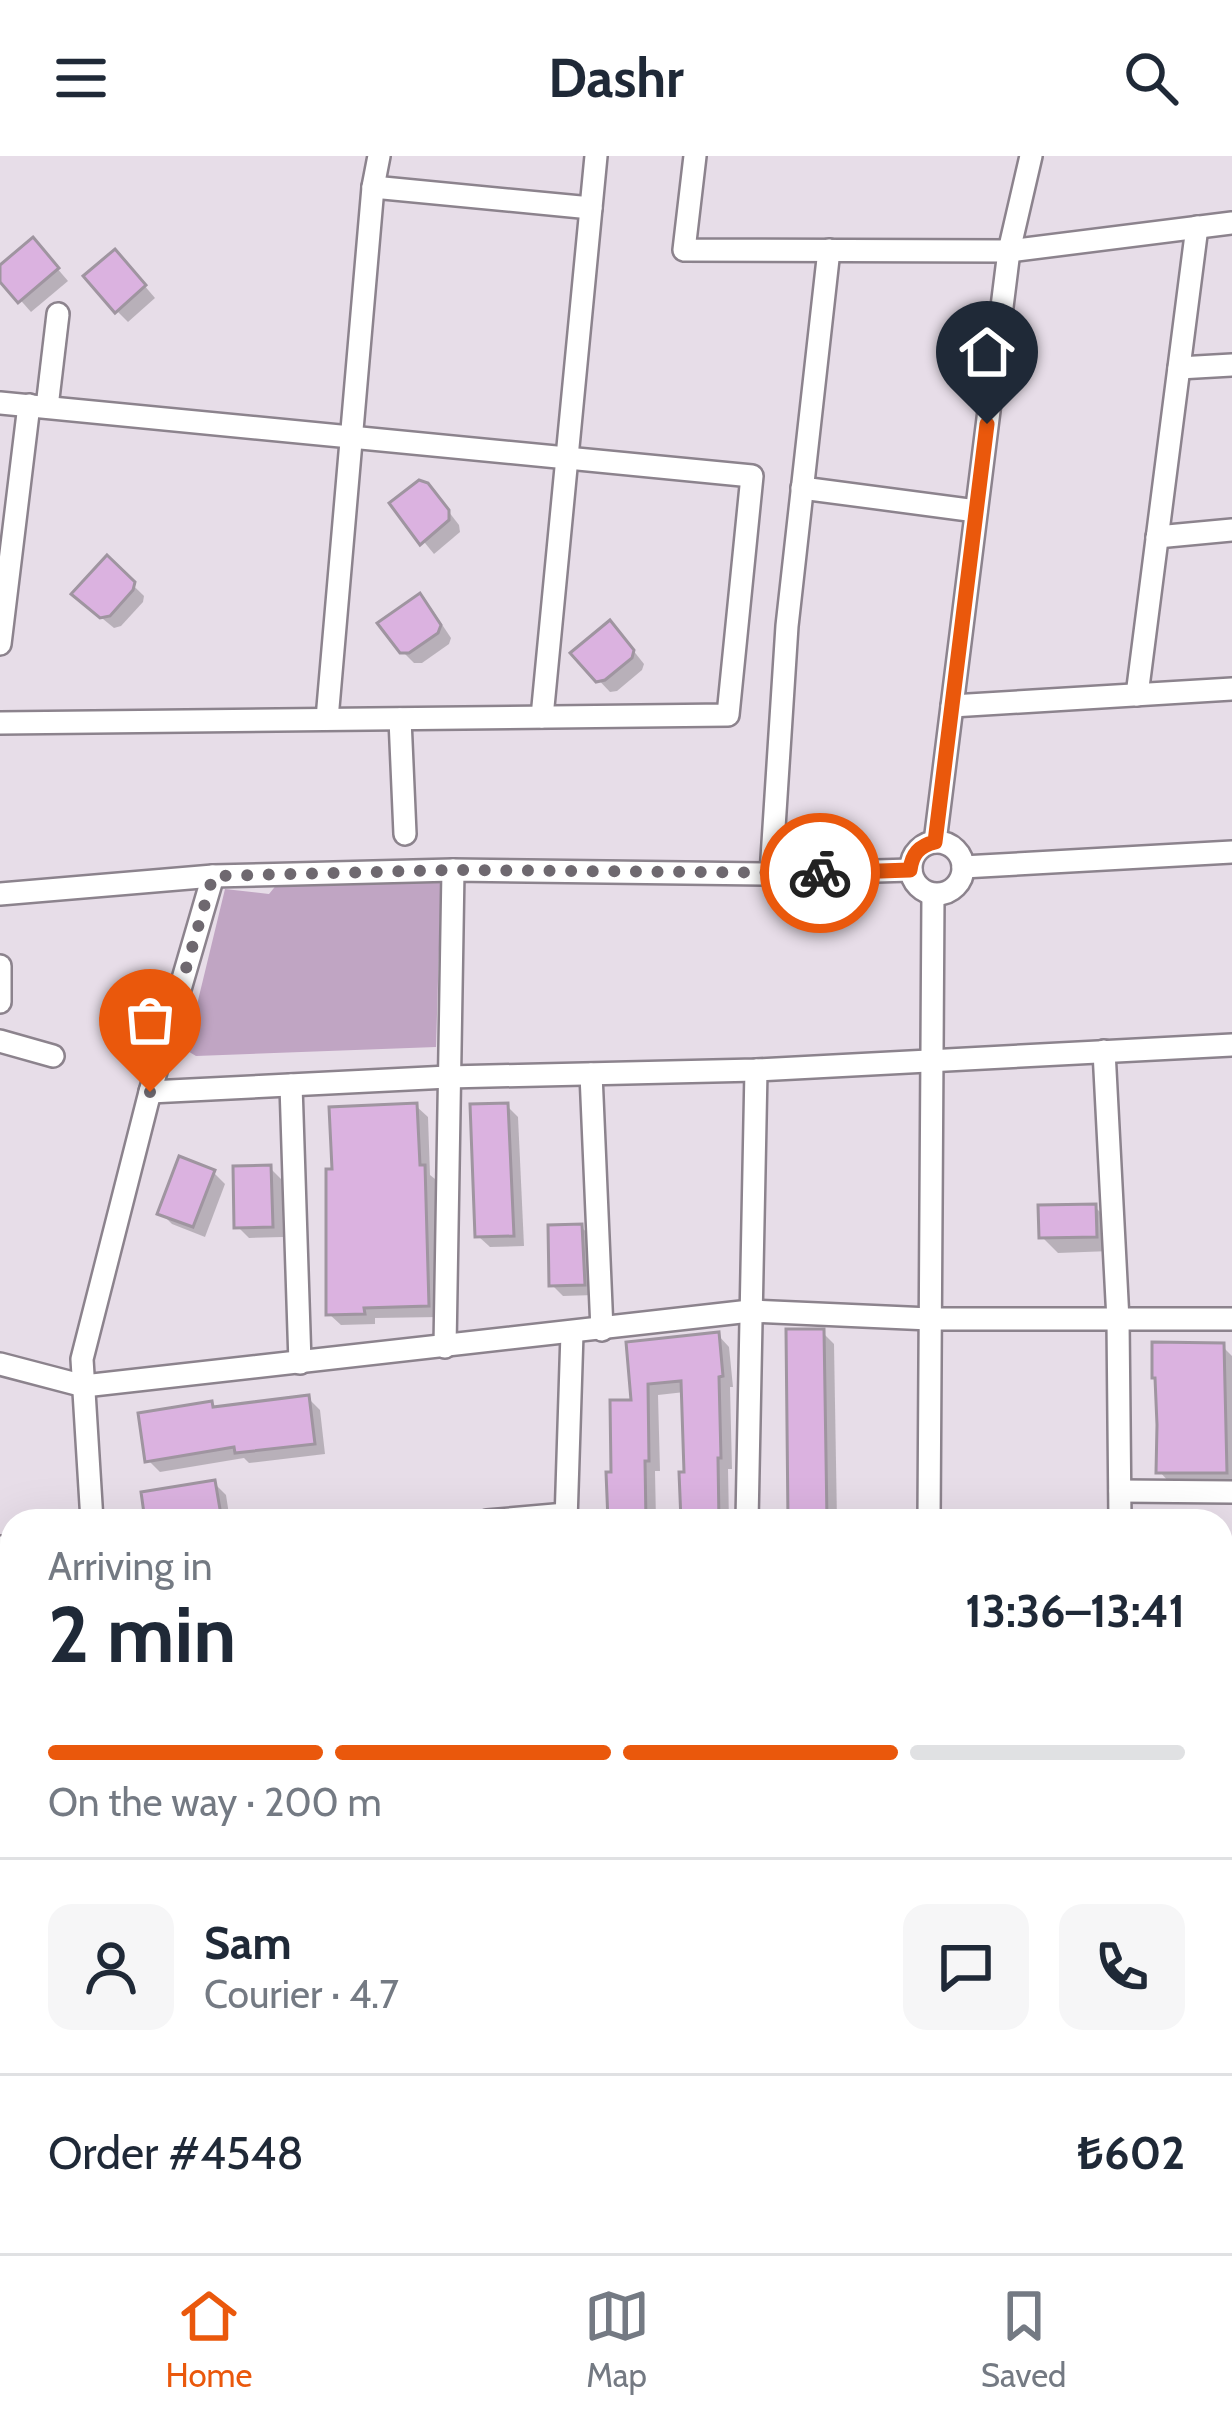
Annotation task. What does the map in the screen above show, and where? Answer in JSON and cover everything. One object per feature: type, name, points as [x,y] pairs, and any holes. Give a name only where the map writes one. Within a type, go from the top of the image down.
[{"type":"street","points":[[327,719],[379,156]]},
{"type":"street","points":[[542,717],[596,156]]},
{"type":"street","points":[[695,156],[684,250],[1009,251],[1232,223]]},
{"type":"street","points":[[935,842],[1009,251],[1031,156]]},
{"type":"street","points":[[373,188],[591,208]]},
{"type":"street","points":[[1137,695],[1197,226]]},
{"type":"street","points":[[771,874],[787,626],[829,250]]},
{"type":"street","points":[[0,644],[5,561],[58,314]]},
{"type":"street","points":[[1179,368],[1232,365]]},
{"type":"street","points":[[0,403],[752,476],[728,715],[0,723]]},
{"type":"street","points":[[802,488],[976,511]]},
{"type":"street","points":[[1157,537],[1232,530]]},
{"type":"street","points":[[952,706],[1232,688]]},
{"type":"street","points":[[400,718],[405,835]]},
{"type":"street","points":[[935,842],[957,851],[963,867],[955,888],[933,895],[917,886],[910,870],[914,854],[935,842]]},
{"type":"street","points":[[963,867],[1232,852]]},
{"type":"street","points":[[445,1347],[453,870]]},
{"type":"street","points":[[0,894],[213,876],[453,870],[771,874],[910,870]]},
{"type":"street","points":[[91,1509],[82,1359],[150,1092],[213,876]]},
{"type":"street","points":[[928,1509],[933,895]]},
{"type":"street","points":[[0,967],[0,1002]]},
{"type":"street","points":[[0,1041],[53,1057]]},
{"type":"street","points":[[150,1092],[448,1077],[756,1070],[1232,1045]]},
{"type":"street","points":[[1104,1051],[1118,1320],[1120,1509]]},
{"type":"street","points":[[747,1509],[756,1070]]},
{"type":"street","points":[[591,1074],[602,1330]]},
{"type":"street","points":[[291,1085],[300,1363]]},
{"type":"street","points":[[0,1364],[84,1386],[750,1311],[930,1319],[1232,1318]]},
{"type":"street","points":[[566,1509],[572,1333]]},
{"type":"street","points":[[1120,1491],[1232,1492]]},
{"type":"shaded area","points":[[441,882],[436,1047],[196,1056],[186,1050],[225,889],[269,894],[278,883]]},
{"type":"building","points":[[33,237],[59,268],[18,303],[0,282],[0,265]]},
{"type":"building","points":[[115,249],[146,285],[115,313],[83,276]]},
{"type":"building","points":[[419,480],[428,483],[449,510],[449,520],[420,545],[389,503]]},
{"type":"building","points":[[107,555],[135,582],[110,616],[100,618],[71,594]]},
{"type":"building","points":[[420,593],[441,625],[438,633],[409,653],[400,653],[377,623]]},
{"type":"building","points":[[610,620],[634,650],[632,658],[596,682],[570,653]]},
{"type":"building","points":[[417,1103],[420,1165],[425,1165],[429,1306],[364,1308],[365,1314],[326,1315],[326,1169],[332,1169],[329,1107]]},
{"type":"building","points":[[508,1103],[514,1236],[475,1237],[470,1104]]},
{"type":"building","points":[[179,1156],[215,1170],[193,1227],[157,1214]]},
{"type":"building","points":[[271,1165],[273,1227],[234,1228],[233,1166]]},
{"type":"building","points":[[1096,1204],[1097,1237],[1039,1238],[1038,1205]]},
{"type":"building","points":[[582,1224],[585,1285],[549,1286],[548,1225]]},
{"type":"building","points":[[786,1329],[824,1329],[827,1509],[788,1509]]},
{"type":"building","points":[[719,1332],[723,1376],[719,1377],[719,1509],[681,1509],[681,1381],[648,1384],[646,1509],[608,1509],[610,1400],[631,1400],[626,1342]]},
{"type":"building","points":[[1152,1342],[1224,1343],[1227,1473],[1156,1473]]},
{"type":"building","points":[[309,1395],[315,1444],[235,1453],[234,1447],[145,1462],[138,1413],[212,1401],[213,1407]]},
{"type":"building","points":[[215,1480],[220,1509],[143,1509],[141,1492]]},
{"type":"way so far","points":[[150,1092],[213,876],[453,870],[820,873]]},
{"type":"route","points":[[820,873],[910,870],[914,854],[935,842],[987,424]]}]
